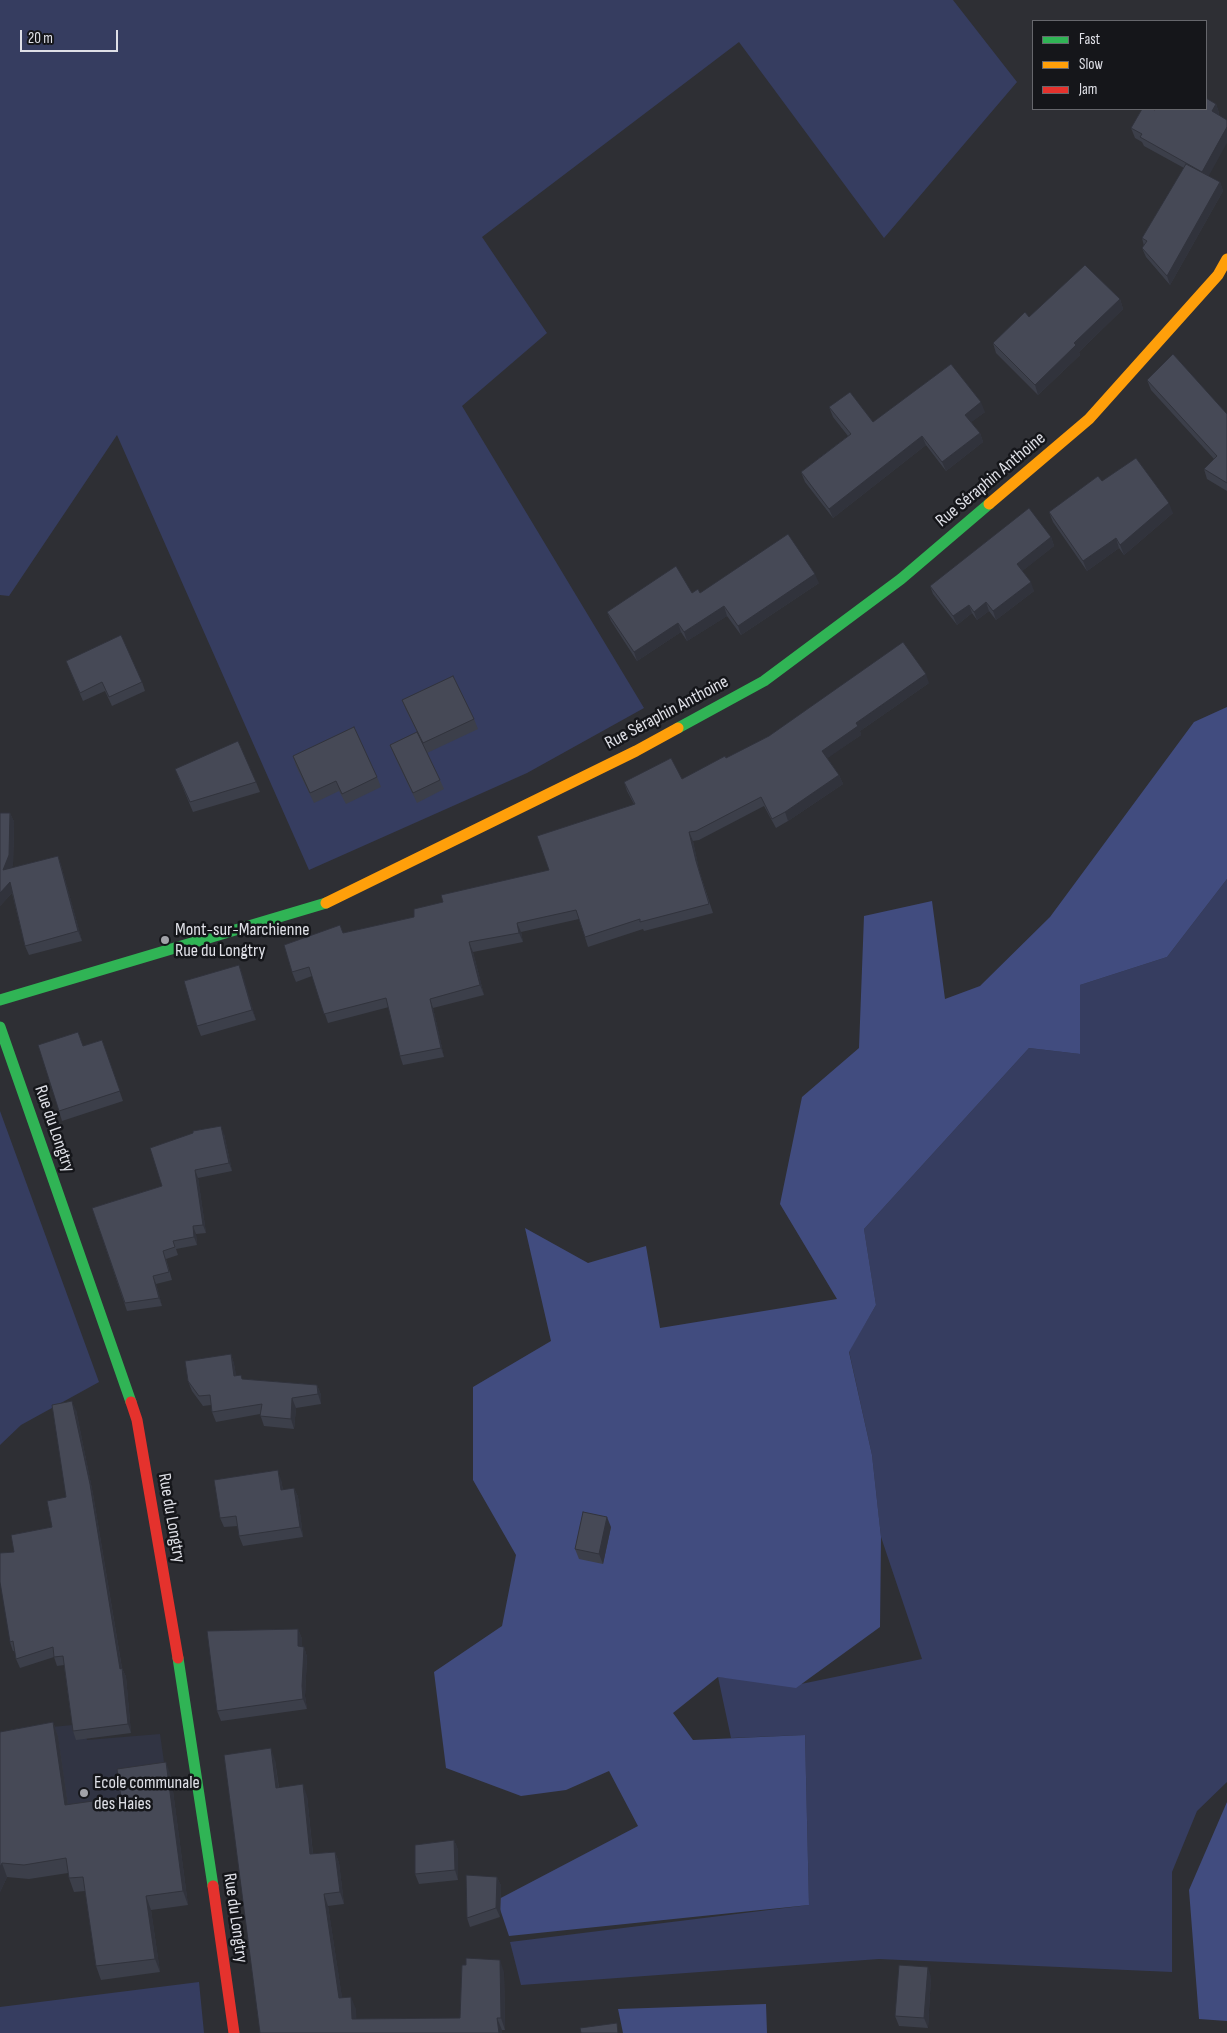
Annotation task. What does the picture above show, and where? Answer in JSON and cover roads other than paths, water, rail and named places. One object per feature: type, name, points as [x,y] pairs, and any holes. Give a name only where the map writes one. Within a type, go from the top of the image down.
[{"type":"street","name":"Rue Séraphin Anthoine","points":[[0,1000],[325,904],[636,751],[764,680],[901,579],[1089,419],[1218,275],[1227,259]]},
{"type":"street","name":"Rue du Longtry","points":[[0,1027],[137,1420],[190,1730],[234,2033]]},
{"type":"place","name":"Mont-sur-Marchienne Rue du Longtry","points":[[165,940]]},
{"type":"place","name":"Ecole communale des Haies","points":[[84,1793]]}]
